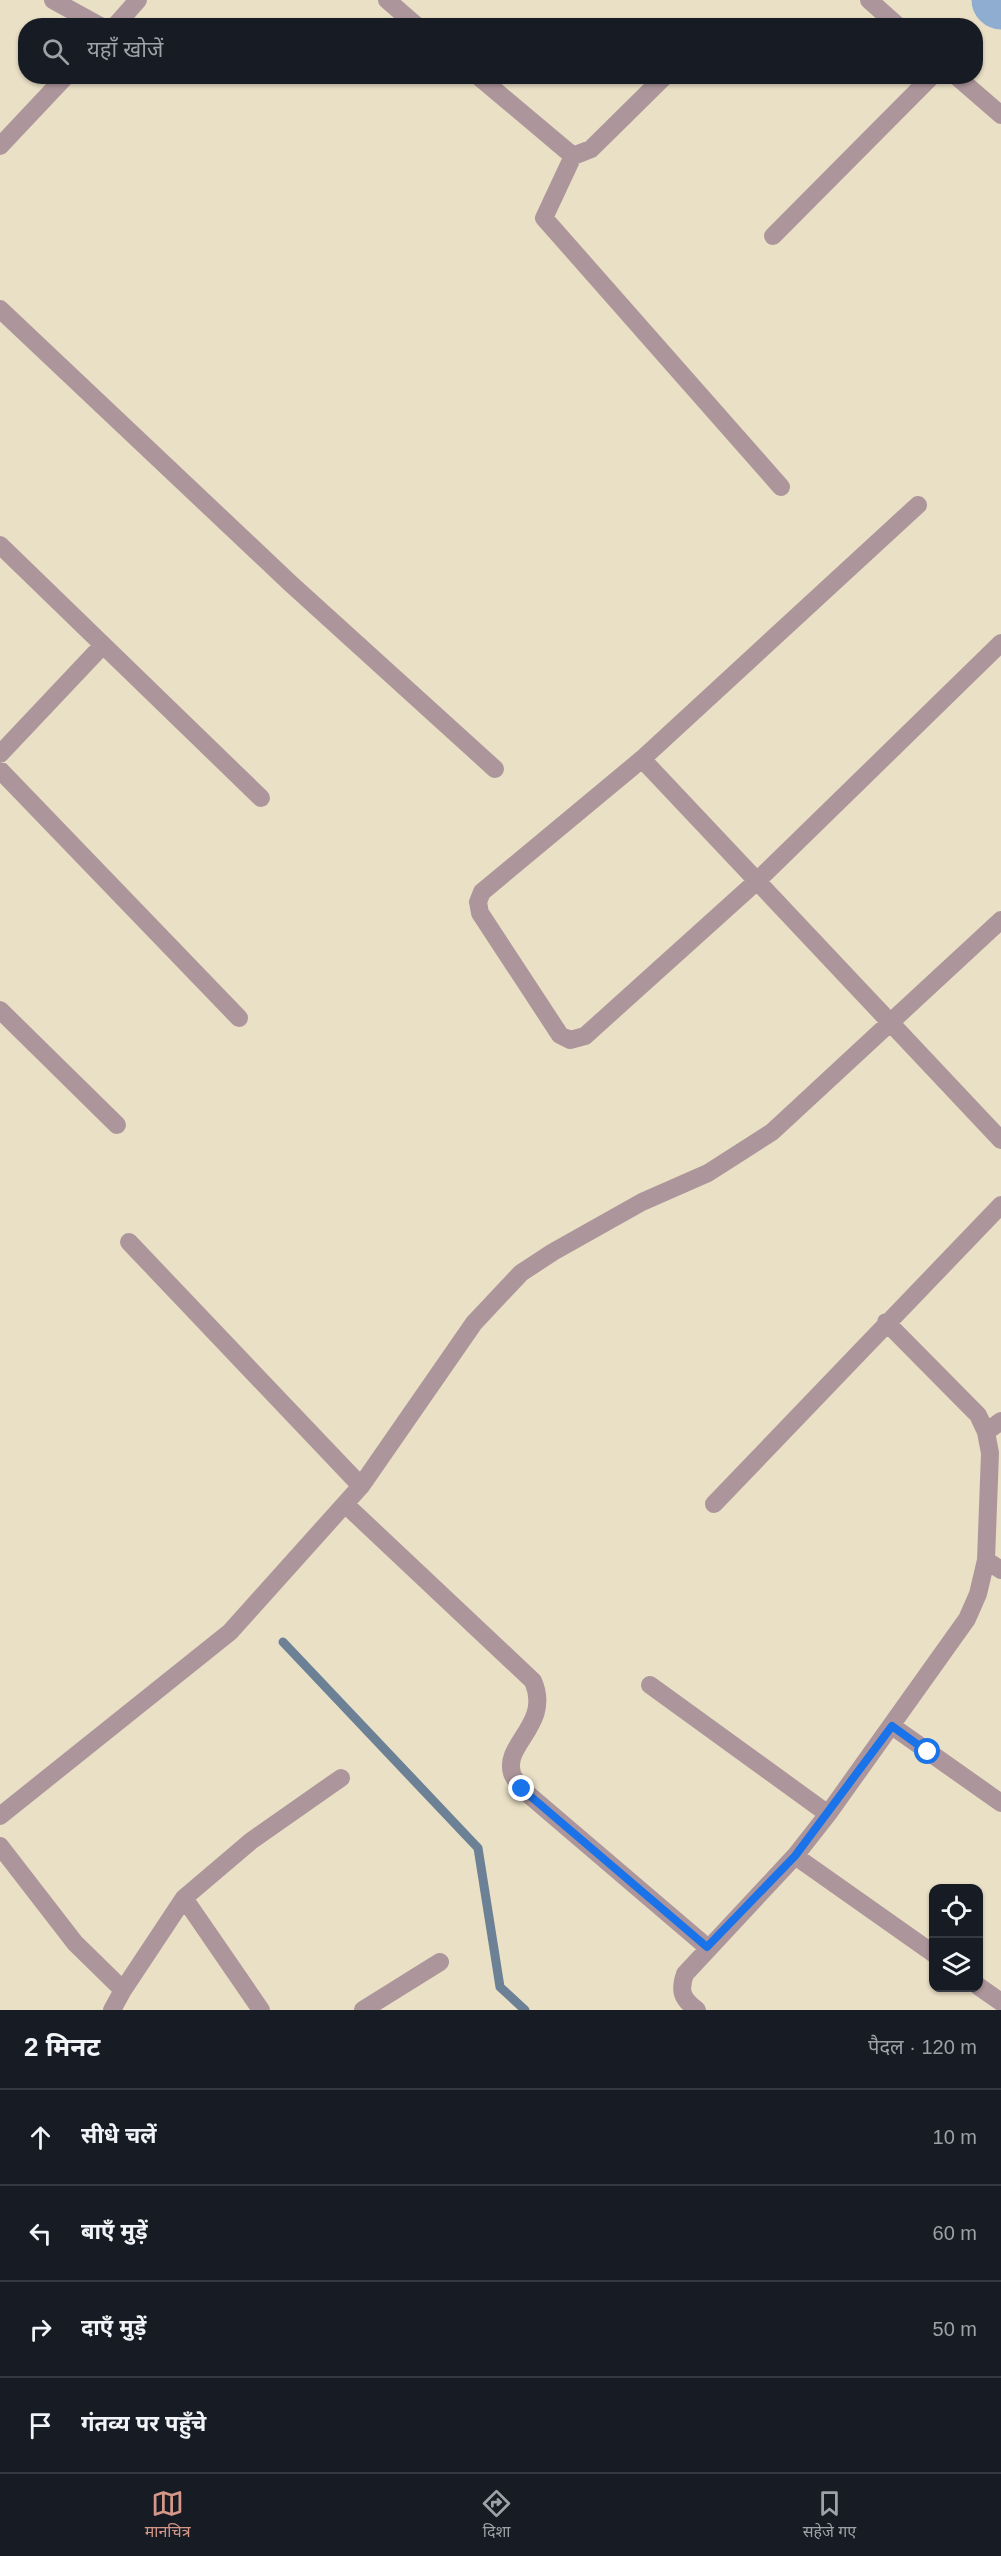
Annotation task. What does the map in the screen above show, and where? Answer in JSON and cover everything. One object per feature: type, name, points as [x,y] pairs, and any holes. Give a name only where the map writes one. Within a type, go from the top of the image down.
[{"type":"street","points":[[53,0],[85,18]]},
{"type":"street","points":[[122,18],[138,0]]},
{"type":"street","points":[[387,0],[408,18]]},
{"type":"street","points":[[869,0],[889,18]]},
{"type":"street","points":[[0,146],[58,84]]},
{"type":"street","points":[[488,84],[573,156]]},
{"type":"street","points":[[657,84],[591,149],[573,156],[544,218],[781,487]]},
{"type":"street","points":[[773,236],[924,84]]},
{"type":"street","points":[[965,84],[1001,115]]},
{"type":"street","points":[[0,309],[290,583],[495,768]]},
{"type":"street","points":[[918,505],[642,759],[482,892],[478,902],[480,913],[560,1035],[570,1040],[585,1036],[758,881],[1001,643]]},
{"type":"street","points":[[0,545],[261,798]]},
{"type":"street","points":[[0,754],[103,645]]},
{"type":"street","points":[[642,759],[1001,1140]]},
{"type":"street","points":[[0,770],[239,1018]]},
{"type":"street","points":[[0,1816],[230,1632],[361,1486],[474,1323],[521,1273],[553,1252],[642,1202],[708,1173],[772,1132],[1001,920]]},
{"type":"street","points":[[0,1010],[117,1125]]},
{"type":"street","points":[[714,1504],[886,1322],[1001,1205]]},
{"type":"street","points":[[129,1242],[361,1486]]},
{"type":"street","points":[[697,2010],[684,2001],[681,1986],[685,1974],[707,1947],[795,1856],[828,1814],[967,1619],[993,1565],[990,1453],[986,1432],[978,1415],[886,1322]]},
{"type":"street","points":[[986,1432],[1001,1421]]},
{"type":"street","points":[[345,1504],[533,1681],[539,1695],[537,1713],[511,1760],[512,1773],[522,1789],[707,1947]]},
{"type":"street","points":[[651,1685],[828,1814]]},
{"type":"street","points":[[892,1726],[1001,1803]]},
{"type":"street","points":[[112,2010],[184,1898],[251,1840],[341,1779]]},
{"type":"street","points":[[0,1846],[75,1943],[123,1990]]},
{"type":"street","points":[[795,1856],[929,1951]]},
{"type":"street","points":[[184,1898],[261,2010]]},
{"type":"street","points":[[363,2010],[440,1962]]},
{"type":"street","points":[[983,1989],[1001,2002]]},
{"type":"waterway","points":[[283,1642],[478,1848],[500,1987],[525,2010]]},
{"type":"route","points":[[522,1789],[707,1947],[795,1856],[892,1726],[928,1752]]}]
